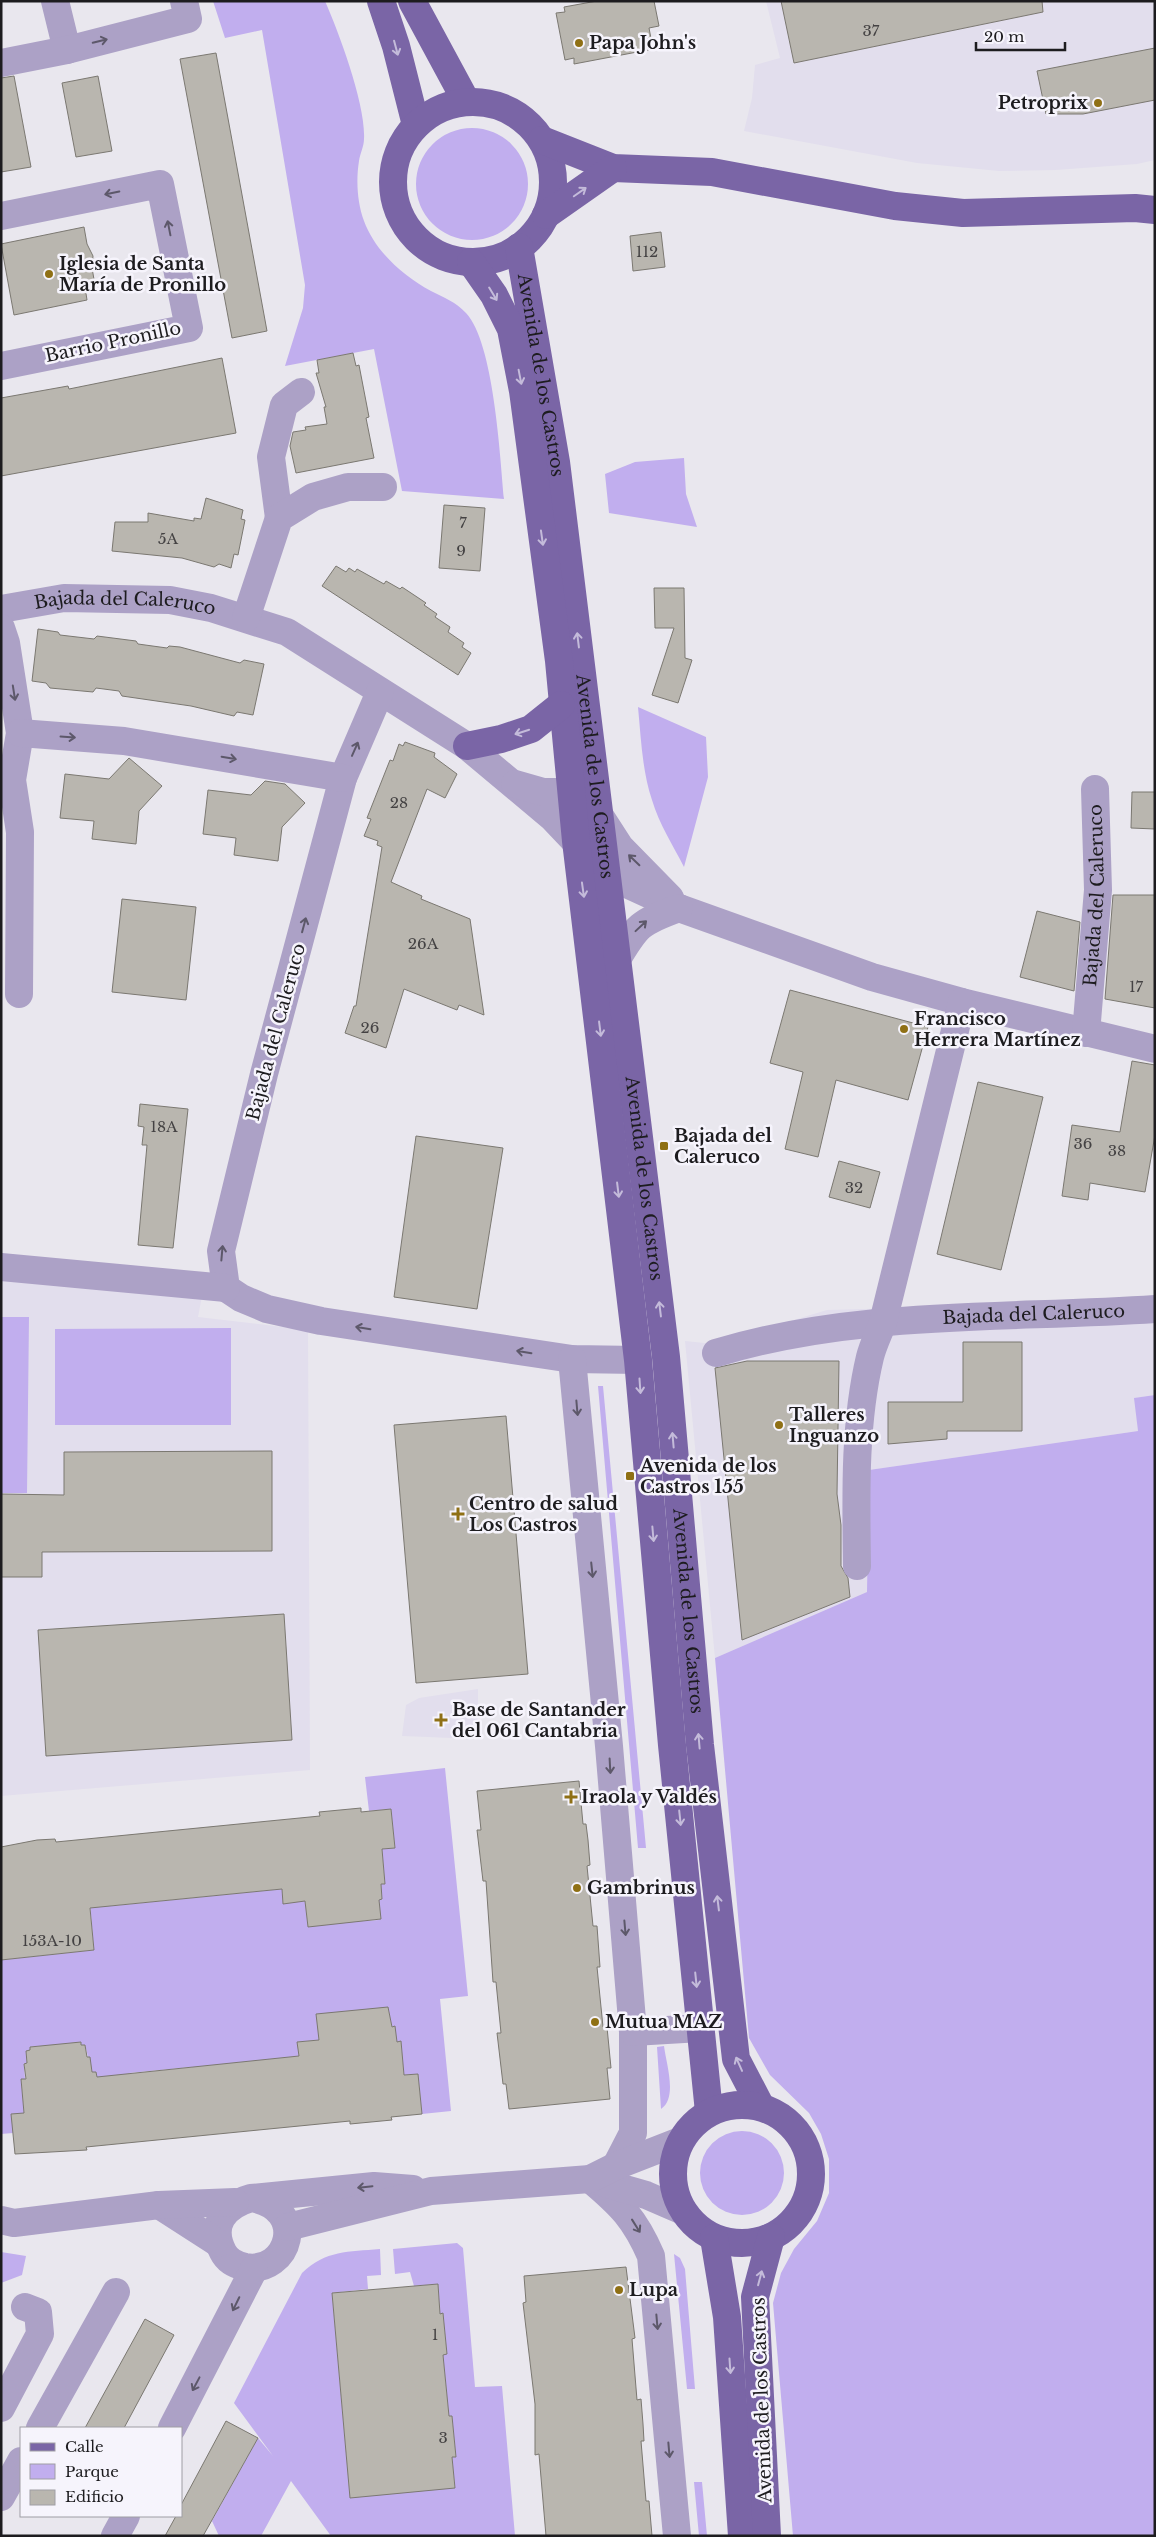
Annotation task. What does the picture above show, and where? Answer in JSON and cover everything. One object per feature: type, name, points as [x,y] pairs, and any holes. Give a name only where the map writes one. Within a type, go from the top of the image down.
[{"type":"main road","points":[[381,1],[396,46],[416,125]]},
{"type":"main road","points":[[412,1],[466,101]]},
{"type":"main road","points":[[466,101],[488,102],[509,109],[528,122],[542,140],[551,164],[553,190],[546,215],[535,233],[519,247],[496,259],[471,262],[448,259],[427,248],[410,232],[398,212],[392,189],[394,166],[402,143],[416,125],[439,108],[466,101]]},
{"type":"main road","points":[[542,140],[613,168],[712,172],[772,181],[895,206],[963,213],[1148,206]]},
{"type":"main road","points":[[546,215],[613,168]]},
{"type":"main road","name":"Avenida de los Castros","points":[[519,247],[556,462],[666,1357],[700,1745],[736,2059],[762,2106]]},
{"type":"main road","name":"Avenida de los Castros","points":[[471,262],[494,295],[511,329],[524,400],[559,661],[561,704],[576,841],[638,1360],[666,1678],[709,2112]]},
{"type":"main road","points":[[467,746],[500,739],[531,729],[561,704]]},
{"type":"main road","points":[[735,2104],[762,2106],[783,2117],[800,2134],[809,2156],[811,2180],[804,2203],[790,2223],[771,2237],[752,2242],[733,2243],[714,2238],[696,2227],[683,2211],[673,2175],[680,2141],[693,2124],[709,2112],[735,2104]]},
{"type":"main road","name":"Avenida de los Castros","points":[[768,2536],[756,2297],[771,2237]]},
{"type":"main road","name":"Avenida de los Castros","points":[[714,2238],[727,2317],[742,2536]]},
{"type":"street","points":[[56,1],[67,50]]},
{"type":"street","points":[[1,63],[67,50],[186,10]]},
{"type":"street","name":"Barrio Pronillo","points":[[1,216],[160,184],[189,328],[1,366]]},
{"type":"street","points":[[246,618],[279,518],[271,458],[284,405],[301,392]]},
{"type":"street","points":[[279,518],[313,497],[348,488],[383,487]]},
{"type":"street","name":"Bajada del Caleruco","points":[[1,609],[64,598],[170,600],[211,608],[287,632],[467,746],[576,841],[607,875],[679,908],[872,977],[962,1002],[1155,1049]]},
{"type":"street","points":[[1,628],[20,733],[12,780],[20,832],[19,994]]},
{"type":"street","name":"Bajada del Caleruco","points":[[226,1288],[221,1251],[264,1074],[343,778],[380,692]]},
{"type":"street","points":[[20,733],[124,741],[343,778]]},
{"type":"street","points":[[571,792],[595,776]]},
{"type":"street","name":"Bajada del Caleruco","points":[[511,783],[543,792],[571,792]]},
{"type":"street","name":"Bajada del Caleruco","points":[[1086,1033],[1098,890],[1095,789]]},
{"type":"street","name":"Bajada del Caleruco","points":[[600,816],[620,847],[679,908]]},
{"type":"street","points":[[616,961],[631,936],[644,922],[679,908]]},
{"type":"street","points":[[857,1566],[856,1483],[864,1390],[870,1356],[883,1322],[962,1002]]},
{"type":"street","points":[[1,1267],[226,1288],[241,1298],[267,1309],[321,1322],[572,1359],[638,1360]]},
{"type":"street","name":"Bajada del Caleruco","points":[[716,1353],[760,1339],[883,1322],[1155,1308]]},
{"type":"street","points":[[572,1359],[609,1746],[633,2032],[633,2133],[616,2166]]},
{"type":"street","points":[[633,2032],[701,2028]]},
{"type":"street","points":[[590,2179],[616,2166],[680,2141]]},
{"type":"street","points":[[590,2179],[628,2213],[640,2232],[651,2256],[677,2536]]},
{"type":"street","points":[[1,2220],[14,2223],[159,2205],[243,2200],[374,2186],[431,2191],[590,2179],[646,2195],[683,2211]]},
{"type":"street","points":[[288,2227],[431,2191]]},
{"type":"street","points":[[159,2205],[218,2243],[226,2256],[238,2266],[254,2269],[269,2264],[280,2254],[287,2239],[288,2227],[279,2210],[266,2201],[243,2200],[224,2213],[218,2227],[218,2243]]},
{"type":"street","points":[[173,2427],[254,2269]]},
{"type":"street","points":[[41,2427],[116,2292]]},
{"type":"street","points":[[1,2408],[40,2334],[38,2312],[25,2307]]},
{"type":"street","points":[[1,2497],[20,2463]]},
{"type":"street","points":[[116,2536],[126,2517]]},
{"type":"shaded area","points":[[766,1],[1155,1],[1155,160],[1137,164],[1056,170],[999,171],[917,163],[744,131],[752,98],[755,65],[780,58]]},
{"type":"shaded area","points":[[1,1278],[202,1296],[198,1317],[308,1330],[310,1770],[1,1796]]},
{"type":"shaded area","points":[[1155,1301],[1155,1395],[1135,1398],[1138,1431],[869,1470],[867,1592],[715,1658],[685,1341],[714,1344],[827,1310]]},
{"type":"shaded area","name":"Base de Santander del 061 Cantabria","points":[[478,1689],[478,1739],[402,1736],[406,1705],[419,1698]]},
{"type":"green space","points":[[213,1],[325,1],[344,50],[361,108],[364,139],[357,183],[364,221],[375,242],[391,262],[410,278],[458,306],[466,313],[476,328],[483,349],[494,401],[504,499],[402,491],[374,349],[285,366],[303,308],[305,285],[262,30],[225,38]]},
{"type":"green space","points":[[472,128],[494,132],[512,144],[524,162],[528,184],[524,206],[512,224],[494,236],[472,240],[450,236],[432,224],[420,206],[416,184],[420,162],[432,144],[450,132]]},
{"type":"green space","points":[[684,458],[686,494],[697,527],[609,513],[605,474],[635,462]]},
{"type":"green space","points":[[638,707],[706,737],[708,777],[684,867],[658,818],[649,789],[642,754]]},
{"type":"green space","points":[[1,1317],[29,1317],[27,1493],[1,1493]]},
{"type":"green space","points":[[231,1328],[231,1425],[55,1425],[55,1329]]},
{"type":"green space","points":[[598,1386],[603,1386],[646,1848],[638,1848]]},
{"type":"green space","points":[[1155,1395],[1155,2536],[793,2536],[773,2303],[781,2273],[794,2249],[817,2221],[829,2193],[829,2159],[821,2134],[809,2113],[770,2075],[749,2038],[715,1658],[867,1592],[869,1470],[1138,1431],[1134,1398]]},
{"type":"green space","points":[[445,1768],[468,1996],[440,1999],[451,2111],[422,2114],[418,2074],[404,2075],[401,2042],[397,2042],[394,2026],[392,2027],[389,2014],[319,2040],[298,2042],[299,2056],[194,2082],[192,2067],[129,2073],[130,2089],[99,2106],[96,2072],[92,2072],[85,2045],[81,2045],[81,2042],[40,2049],[39,2046],[30,2047],[30,2050],[26,2051],[27,2063],[24,2064],[25,2079],[21,2080],[24,2113],[13,2133],[1,2134],[1,1960],[94,1950],[88,1879],[112,1906],[282,1889],[283,1903],[305,1901],[308,1927],[360,1913],[361,1921],[379,1920],[379,1900],[382,1899],[381,1884],[385,1883],[382,1849],[395,1848],[391,1809],[369,1811],[365,1777]]},
{"type":"green space","points":[[664,2046],[670,2089],[666,2104],[661,2109],[657,2047]]},
{"type":"green space","points":[[734,2131],[750,2131],[766,2138],[777,2149],[784,2165],[781,2189],[772,2203],[766,2208],[750,2215],[734,2215],[718,2208],[707,2197],[700,2181],[700,2165],[707,2149],[718,2138]]},
{"type":"green space","points":[[457,2243],[463,2248],[475,2387],[502,2386],[515,2536],[331,2536],[291,2481],[261,2536],[219,2536],[212,2521],[258,2438],[273,2456],[234,2403],[302,2273],[320,2260],[338,2254],[380,2249],[381,2275],[367,2276],[368,2289],[332,2293],[350,2497],[455,2487],[452,2457],[456,2457],[452,2416],[449,2416],[443,2355],[447,2354],[443,2314],[440,2314],[438,2284],[414,2286],[410,2272],[395,2274],[393,2249]]},
{"type":"green space","points":[[1,2252],[26,2256],[22,2275],[1,2283]]},
{"type":"green space","points":[[674,2254],[680,2258],[685,2269],[695,2389],[687,2389]]},
{"type":"green space","points":[[694,2482],[702,2482],[707,2536],[699,2536]]},
{"type":"building","points":[[597,1],[654,1],[659,26],[649,28],[653,49],[574,64],[574,58],[565,60],[556,13],[565,12],[564,7]]},
{"type":"building","points":[[781,1],[1042,1],[1043,12],[794,63]]},
{"type":"building","points":[[1155,48],[1155,100],[1083,114],[1046,114],[1037,71]]},
{"type":"building","points":[[216,53],[267,331],[232,338],[180,59]]},
{"type":"building","points":[[14,76],[31,167],[1,172],[1,78]]},
{"type":"building","points":[[98,76],[112,151],[76,157],[62,83]]},
{"type":"building","name":"Iglesia de Santa María de Pronillo","points":[[84,227],[87,244],[93,256],[92,268],[95,285],[85,287],[87,300],[14,315],[1,244]]},
{"type":"building","points":[[661,232],[665,267],[633,271],[630,236]]},
{"type":"building","points":[[353,353],[356,366],[359,365],[369,417],[366,418],[374,458],[296,473],[290,446],[293,432],[306,430],[305,427],[327,424],[324,407],[326,407],[316,373],[319,373],[317,360]]},
{"type":"building","points":[[222,358],[236,433],[1,476],[1,398],[68,386],[69,389]]},
{"type":"building","points":[[206,498],[243,510],[241,519],[245,520],[238,555],[234,554],[231,568],[219,564],[214,567],[182,558],[112,551],[115,522],[148,522],[148,513],[194,521],[194,518],[201,519]]},
{"type":"building","points":[[444,505],[485,508],[480,571],[439,568]]},
{"type":"building","points":[[336,566],[346,572],[349,568],[355,572],[357,569],[384,584],[386,581],[400,589],[402,587],[426,603],[424,605],[437,614],[435,617],[450,627],[448,632],[464,643],[462,647],[471,653],[458,675],[322,586]]},
{"type":"building","points":[[654,588],[684,588],[685,658],[692,660],[678,703],[652,695],[674,628],[655,628]]},
{"type":"building","points":[[38,629],[58,632],[60,635],[94,639],[97,636],[136,641],[138,644],[167,648],[169,646],[180,647],[240,663],[244,660],[264,664],[253,715],[237,712],[234,716],[191,706],[122,696],[119,691],[96,688],[93,692],[50,688],[46,683],[32,681]]},
{"type":"building","points":[[405,742],[435,753],[434,757],[457,774],[445,798],[427,789],[391,882],[422,896],[421,899],[470,919],[484,1015],[459,1005],[457,1010],[404,989],[386,1048],[345,1033],[354,1006],[356,1006],[382,847],[377,845],[378,841],[364,836],[371,819],[367,818],[390,760],[393,761],[399,744],[403,746]]},
{"type":"building","points":[[129,758],[162,786],[139,811],[136,844],[92,839],[94,821],[60,818],[65,774],[109,779]]},
{"type":"building","points":[[265,781],[285,784],[305,803],[282,827],[278,861],[234,855],[236,838],[203,834],[208,790],[251,795]]},
{"type":"building","points":[[1132,792],[1155,792],[1155,829],[1131,828]]},
{"type":"building","points":[[1113,895],[1155,895],[1155,1008],[1105,999]]},
{"type":"building","points":[[122,899],[196,907],[186,1000],[112,992]]},
{"type":"building","points":[[1037,911],[1080,922],[1074,991],[1020,977]]},
{"type":"building","points":[[790,990],[928,1027],[908,1100],[836,1080],[818,1157],[785,1149],[803,1072],[770,1063]]},
{"type":"building","points":[[1132,1061],[1155,1065],[1155,1135],[1145,1192],[1090,1183],[1088,1200],[1062,1196],[1072,1125],[1120,1132]]},
{"type":"building","points":[[978,1082],[1043,1097],[1001,1270],[937,1254]]},
{"type":"building","points":[[140,1104],[188,1109],[173,1248],[138,1245],[147,1145],[142,1145],[144,1127],[138,1126]]},
{"type":"building","points":[[416,1136],[503,1148],[477,1309],[394,1297]]},
{"type":"building","points":[[839,1161],[880,1172],[870,1208],[829,1197]]},
{"type":"building","points":[[963,1342],[1022,1342],[1022,1431],[947,1431],[947,1439],[888,1444],[888,1402],[963,1402]]},
{"type":"building","points":[[747,1361],[839,1361],[837,1494],[841,1525],[841,1566],[848,1578],[850,1597],[742,1640],[715,1368]]},
{"type":"building","name":"Centro de salud Los Castros","points":[[506,1416],[528,1674],[416,1683],[394,1425]]},
{"type":"building","points":[[272,1451],[272,1551],[42,1552],[42,1577],[1,1577],[1,1494],[64,1495],[64,1452]]},
{"type":"building","points":[[284,1614],[292,1740],[46,1756],[38,1630]]},
{"type":"building","points":[[579,1781],[583,1824],[586,1824],[588,1840],[590,1865],[587,1866],[593,1926],[597,1926],[600,1967],[597,1967],[603,2027],[607,2027],[611,2068],[607,2068],[610,2099],[509,2109],[506,2084],[503,2084],[497,2033],[501,2033],[496,1982],[493,1982],[486,1881],[483,1881],[477,1830],[481,1830],[477,1791]]},
{"type":"building","points":[[361,1808],[361,1812],[391,1809],[395,1848],[382,1849],[385,1884],[381,1884],[382,1899],[379,1900],[381,1919],[308,1927],[305,1901],[283,1904],[282,1889],[90,1908],[94,1950],[1,1960],[1,1847],[37,1840],[55,1839],[56,1842],[320,1816],[319,1812]]},
{"type":"building","points":[[388,2007],[392,2027],[395,2026],[397,2042],[401,2041],[404,2075],[418,2074],[422,2114],[391,2117],[392,2120],[350,2124],[350,2121],[86,2147],[87,2150],[15,2154],[11,2114],[24,2113],[21,2079],[26,2079],[24,2064],[27,2063],[26,2051],[30,2050],[30,2047],[81,2042],[81,2045],[85,2045],[87,2057],[90,2057],[92,2072],[96,2072],[97,2077],[299,2056],[297,2042],[319,2040],[316,2014]]},
{"type":"building","points":[[626,2267],[635,2338],[632,2339],[637,2400],[641,2399],[644,2441],[641,2441],[646,2501],[649,2501],[652,2536],[546,2536],[539,2454],[535,2455],[535,2404],[523,2303],[526,2302],[524,2276]]},
{"type":"building","points":[[438,2284],[440,2314],[443,2313],[447,2354],[443,2355],[449,2416],[452,2416],[456,2457],[452,2457],[455,2488],[350,2498],[332,2293]]},
{"type":"building","points":[[145,2319],[174,2335],[125,2427],[86,2427]]},
{"type":"building","points":[[226,2421],[258,2438],[203,2536],[165,2536],[175,2517],[182,2517],[182,2503]]},
{"type":"place","name":"Papa John's","points":[[579,43]]},
{"type":"place","name":"Petroprix","points":[[1098,103]]},
{"type":"place","name":"Iglesia de Santa María de Pronillo","points":[[49,274]]},
{"type":"place","name":"Francisco Herrera Martínez","points":[[904,1029]]},
{"type":"place","name":"Bajada del Caleruco","points":[[664,1146]]},
{"type":"place","name":"Talleres Inguanzo","points":[[779,1425]]},
{"type":"place","name":"Avenida de los Castros 155","points":[[630,1476]]},
{"type":"place","name":"Centro de salud Los Castros","points":[[458,1514]]},
{"type":"place","name":"Base de Santander del 061 Cantabria","points":[[441,1720]]},
{"type":"place","name":"Iraola y Valdés","points":[[571,1797]]},
{"type":"place","name":"Gambrinus","points":[[577,1888]]},
{"type":"place","name":"Mutua MAZ","points":[[595,2022]]},
{"type":"place","name":"Lupa","points":[[619,2290]]}]
